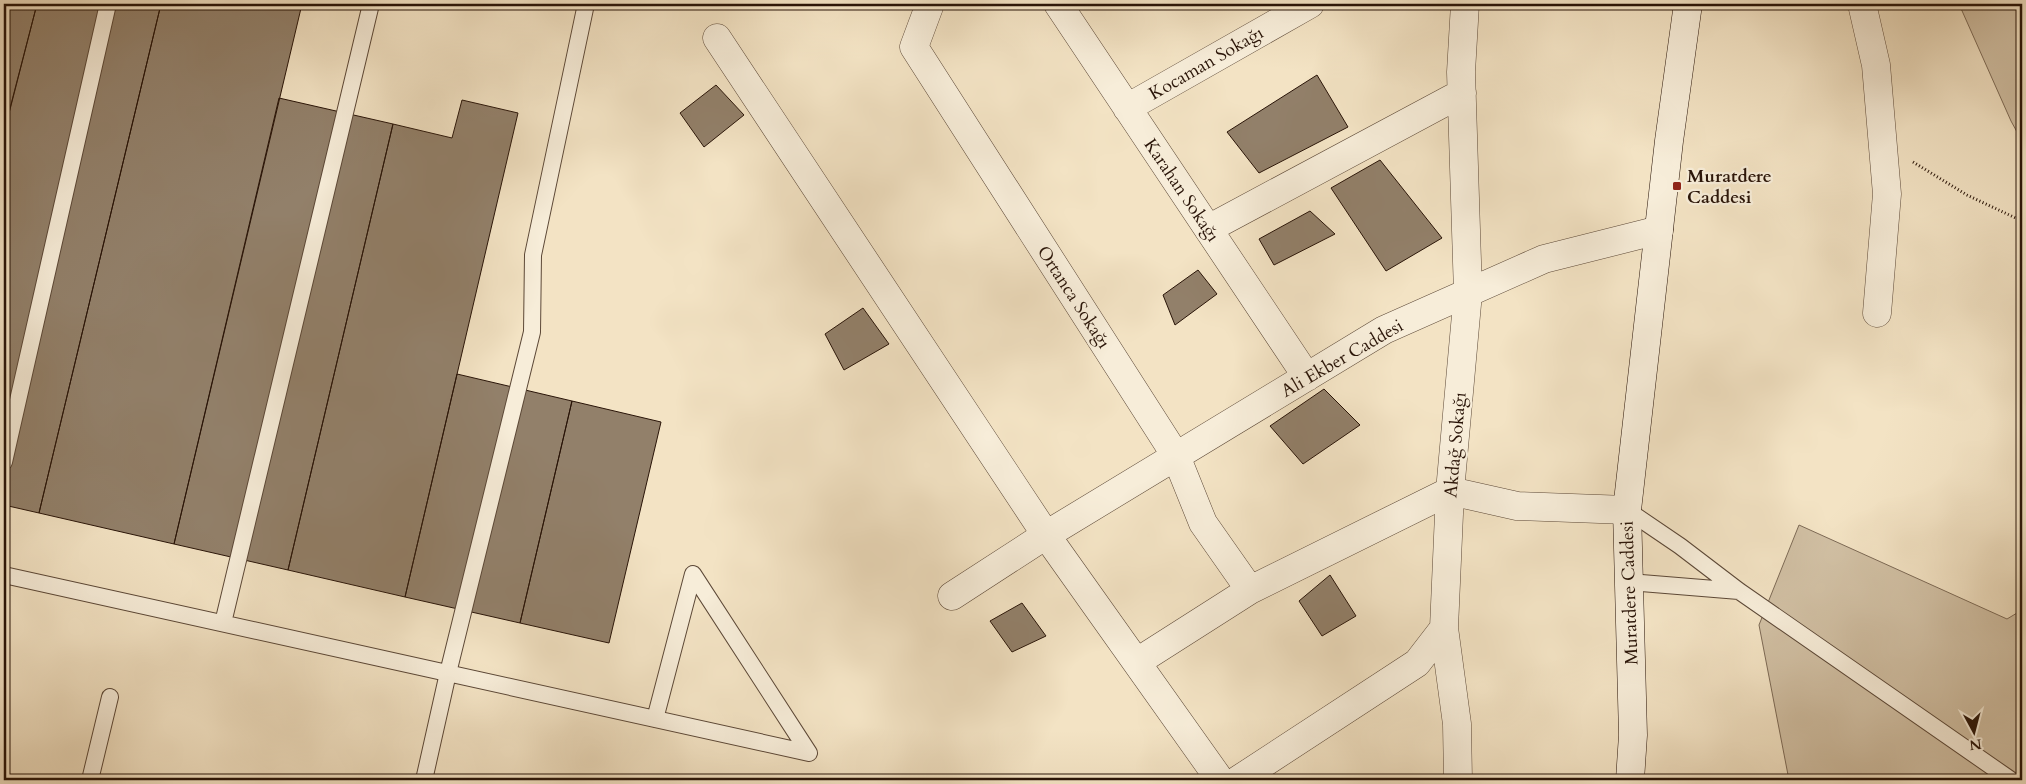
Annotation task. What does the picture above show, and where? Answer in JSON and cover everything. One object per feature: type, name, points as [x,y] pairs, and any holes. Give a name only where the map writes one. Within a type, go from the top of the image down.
[{"type":"street","name":"Ortanca Sokağı","points":[[930,4],[914,47],[1176,456],[1203,523],[1250,590]]},
{"type":"street","name":"Karahan Sokağı","points":[[1058,4],[1307,376]]},
{"type":"street","name":"Kocaman Sokağı","points":[[1127,108],[1310,4]]},
{"type":"street","name":"Akdağ Sokağı","points":[[1458,780],[1457,724],[1444,628],[1450,491],[1468,293],[1462,93],[1465,4]]},
{"type":"street","name":"Muratdere Caddesi","points":[[1630,780],[1633,735],[1627,510],[1659,230],[1688,4]]},
{"type":"street","points":[[1862,4],[1876,65],[1887,194],[1877,314]]},
{"type":"street","points":[[717,38],[1046,535],[1220,780]]},
{"type":"street","points":[[1208,229],[1462,93]]},
{"type":"street","name":"Ali Ekber Caddesi","points":[[952,596],[1046,535],[1384,330],[1544,259],[1659,230]]},
{"type":"street","points":[[1137,662],[1250,590],[1450,491],[1517,506],[1627,510]]},
{"type":"street","points":[[1238,780],[1417,663],[1444,628]]},
{"type":"street","name":"Muratdere Caddesi","points":[[1633,735],[1648,780]]},
{"type":"lane","points":[[4,462],[108,4]]},
{"type":"lane","points":[[223,623],[371,4]]},
{"type":"lane","points":[[424,780],[448,673],[532,332],[533,255],[586,4]]},
{"type":"lane","points":[[1627,510],[2011,780]]},
{"type":"lane","points":[[4,575],[223,623],[713,732],[809,753],[693,574],[655,719]]},
{"type":"lane","points":[[1629,582],[1740,591]]},
{"type":"lane","points":[[90,780],[110,697]]},
{"type":"path","points":[[1882,143],[1967,195],[2022,221]]},
{"type":"shaded area","points":[[1959,4],[2022,4],[2022,141],[2011,121]]},
{"type":"shaded area","points":[[1799,525],[2007,619],[2022,610],[2022,780],[1789,780],[1759,625]]},
{"type":"building","points":[[4,4],[37,4],[9,112],[4,110]]},
{"type":"building","points":[[37,4],[161,4],[39,513],[4,505],[4,133]]},
{"type":"building","points":[[161,4],[302,4],[174,544],[39,513]]},
{"type":"building","points":[[1317,75],[1348,127],[1259,173],[1227,132]]},
{"type":"building","points":[[716,85],[744,115],[704,147],[680,113]]},
{"type":"building","points":[[279,98],[393,124],[288,570],[174,544]]},
{"type":"building","points":[[462,100],[518,113],[405,597],[288,570],[393,124],[452,138]]},
{"type":"building","points":[[1380,160],[1442,238],[1386,271],[1331,188]]},
{"type":"building","points":[[1310,211],[1335,234],[1274,265],[1259,239]]},
{"type":"building","points":[[1198,270],[1217,294],[1175,325],[1163,295]]},
{"type":"building","points":[[863,308],[889,344],[844,370],[825,334]]},
{"type":"building","points":[[457,374],[572,401],[520,623],[405,597]]},
{"type":"building","points":[[1324,389],[1360,425],[1303,464],[1270,426]]},
{"type":"building","points":[[572,401],[661,422],[609,643],[520,623]]},
{"type":"building","points":[[1330,575],[1356,616],[1322,636],[1299,601]]},
{"type":"building","points":[[1022,603],[1046,636],[1012,652],[990,621]]},
{"type":"place","name":"Muratdere Caddesi","points":[[1677,186]]}]
